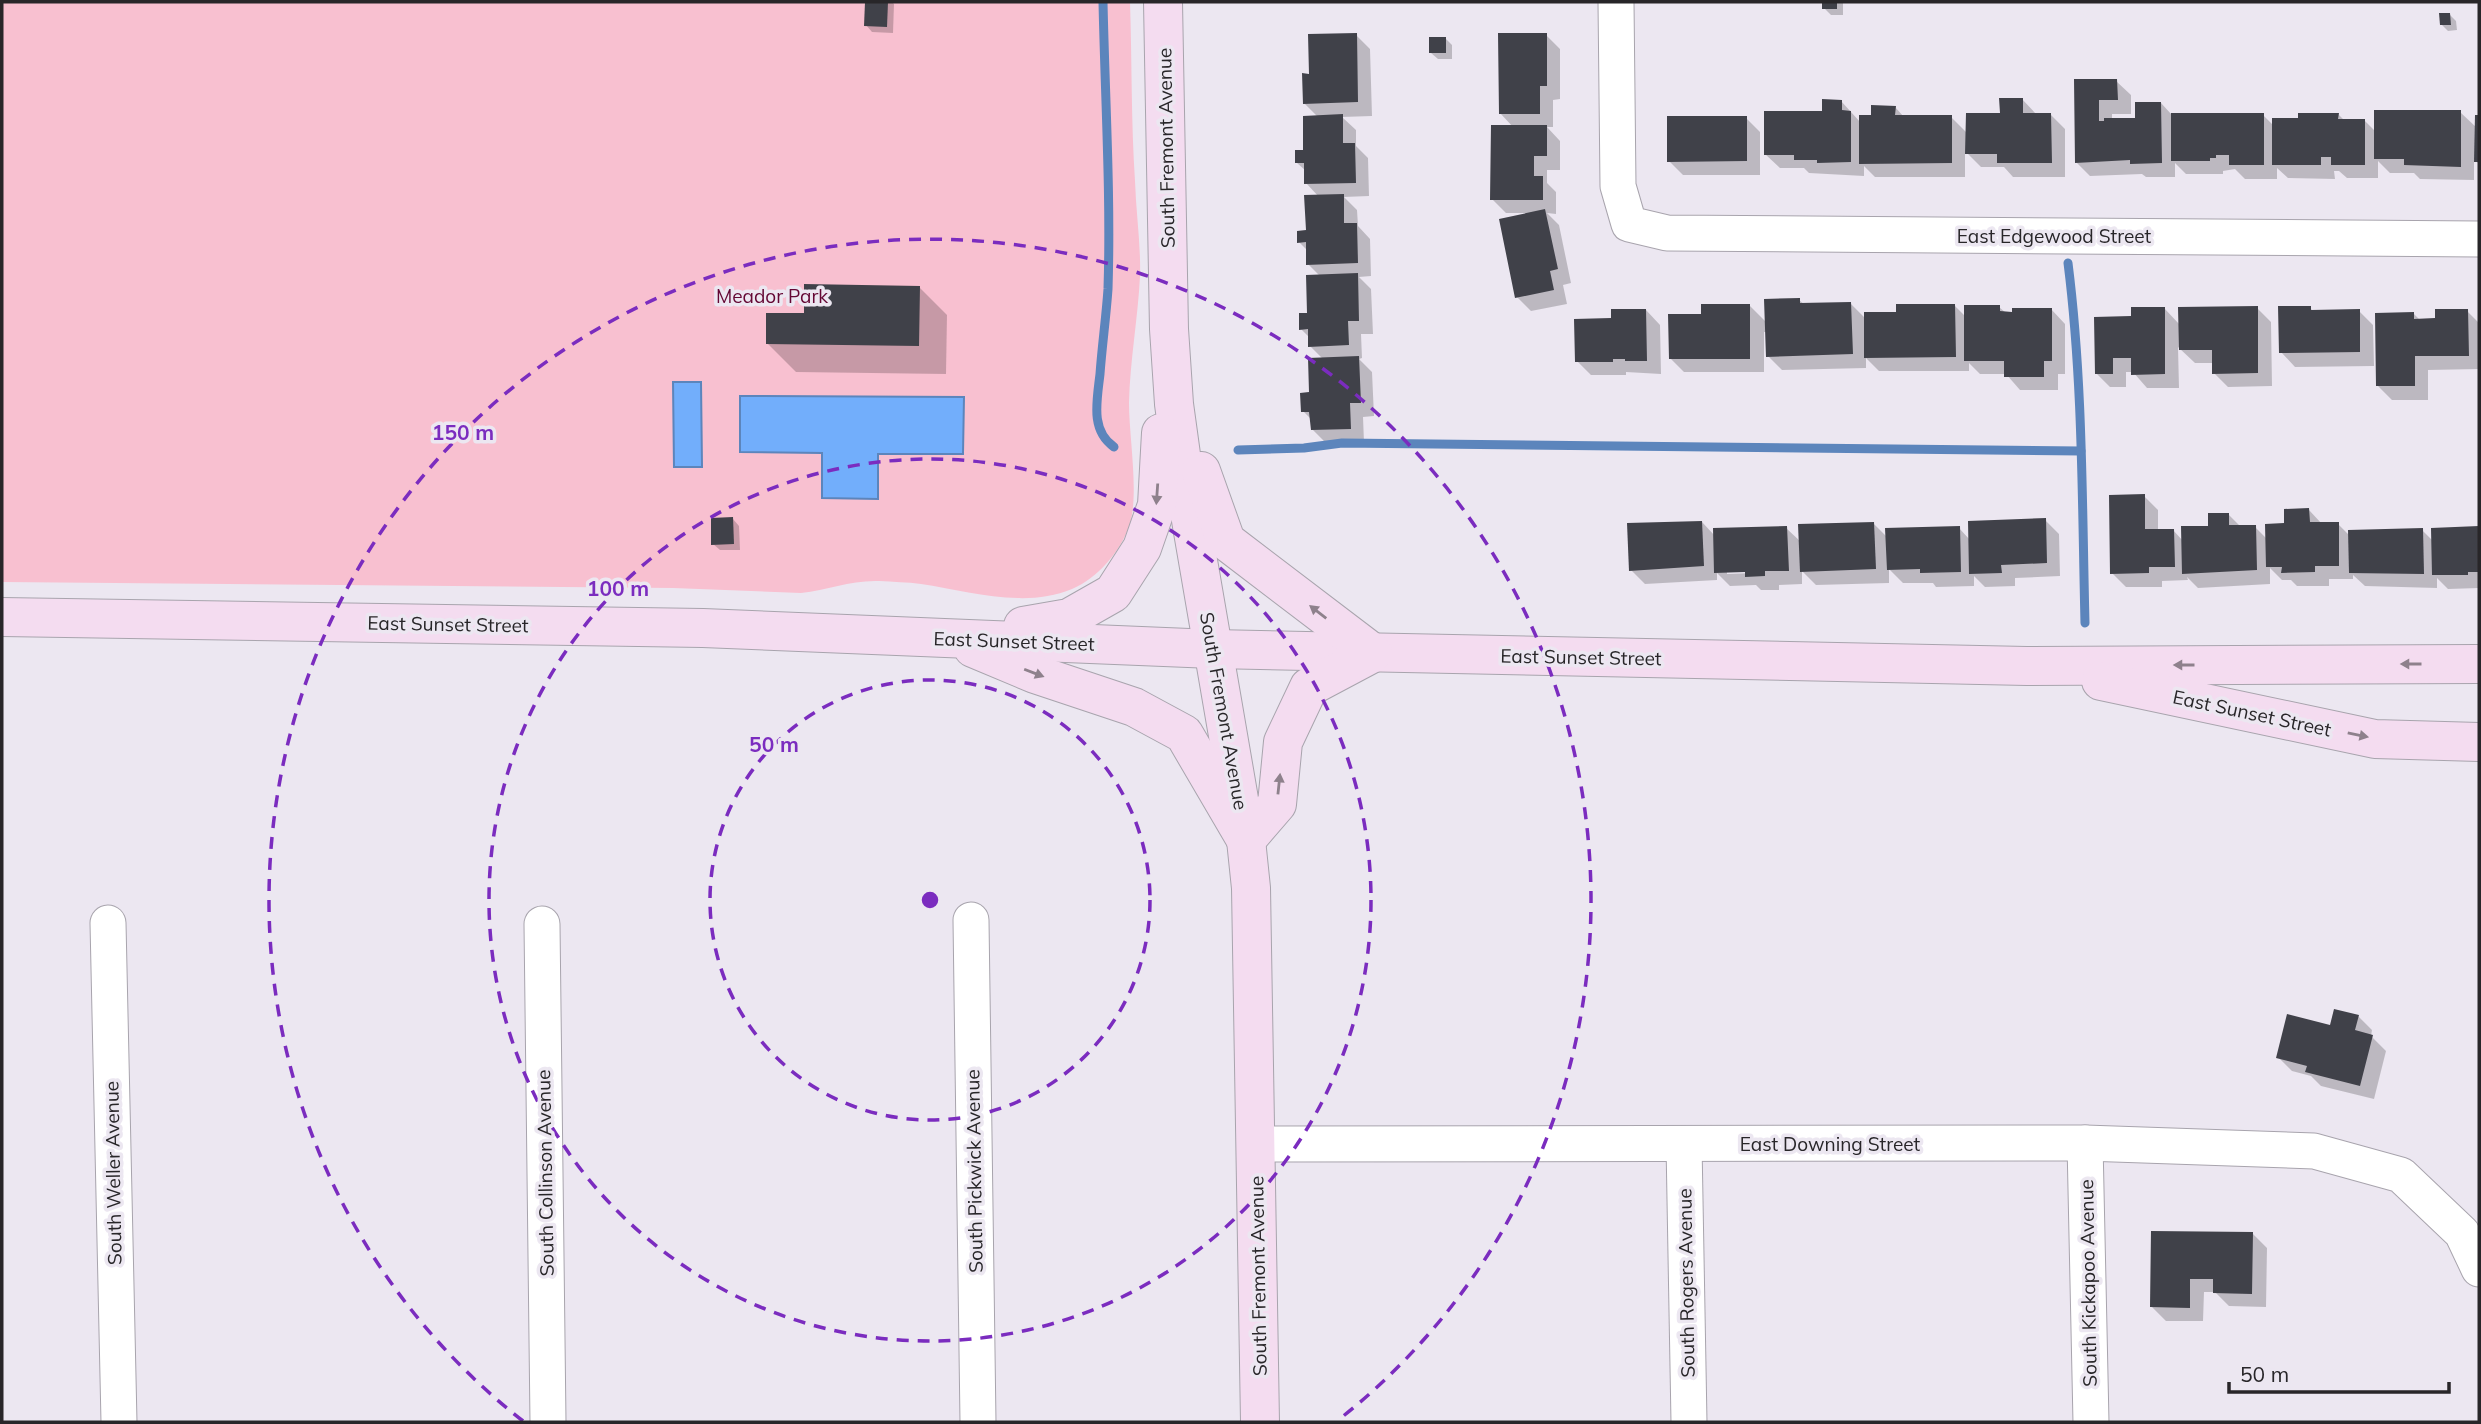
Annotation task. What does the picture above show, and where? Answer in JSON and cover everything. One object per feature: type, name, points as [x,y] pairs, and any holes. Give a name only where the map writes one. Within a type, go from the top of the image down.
[{"type":"main road","name":"South Fremont Avenue","points":[[1163,2],[1172,379],[1186,491],[1246,840],[1252,928],[1260,1422]]},
{"type":"main road","points":[[948,638],[1069,618],[1113,593],[1142,548],[1157,505],[1161,413],[1172,379]]},
{"type":"main road","points":[[948,638],[1035,674],[1134,707],[1184,734],[1246,840],[1277,804],[1283,742],[1309,687],[1373,653],[1226,541],[1203,477],[1182,394],[1172,379]]},
{"type":"main road","name":"East Sunset Street","points":[[2,617],[703,628],[1213,649],[2027,666],[2479,664]]},
{"type":"main road","name":"East Sunset Street","points":[[2027,666],[2375,739],[2479,742]]},
{"type":"street","name":"East Edgewood Street","points":[[1616,2],[1618,186],[1629,224],[1667,233],[2479,239]]},
{"type":"street","name":"South Pickwick Avenue","points":[[971,920],[978,1422]]},
{"type":"street","name":"South Weller Avenue","points":[[108,923],[119,1422]]},
{"type":"street","name":"South Collinson Avenue","points":[[542,925],[548,1422]]},
{"type":"street","name":"East Downing Street","points":[[1255,1144],[2085,1143],[2314,1150],[2401,1175],[2462,1233],[2479,1269]]},
{"type":"street","name":"South Kickapoo Avenue","points":[[2085,1143],[2091,1422]]},
{"type":"street","name":"South Rogers Avenue","points":[[1684,1144],[1689,1422]]},
{"type":"green space","name":"Meador Park","points":[[2,2],[1130,2],[1133,137],[1140,264],[1129,403],[1134,496],[1133,511],[1126,534],[1115,554],[1091,578],[1072,589],[1035,598],[996,597],[921,584],[879,581],[801,593],[673,588],[2,582]]},
{"type":"water","points":[[673,382],[701,382],[702,467],[674,467]]},
{"type":"water","points":[[740,396],[964,397],[963,454],[878,454],[878,499],[822,498],[822,453],[740,452]]},
{"type":"building","points":[[865,2],[888,2],[887,27],[864,26]]},
{"type":"building","points":[[1822,2],[1837,2],[1837,9],[1822,9]]},
{"type":"building","points":[[2439,13],[2450,13],[2451,25],[2440,25]]},
{"type":"building","points":[[1357,33],[1358,102],[1303,104],[1302,73],[1309,74],[1308,34]]},
{"type":"building","points":[[1498,33],[1547,33],[1547,86],[1540,86],[1540,114],[1499,114]]},
{"type":"building","points":[[1429,37],[1446,37],[1446,53],[1429,53]]},
{"type":"building","points":[[2074,79],[2117,79],[2118,100],[2099,100],[2099,121],[2104,121],[2104,118],[2135,118],[2135,102],[2161,102],[2162,163],[2130,164],[2130,160],[2075,163]]},
{"type":"building","points":[[1999,98],[2023,98],[2023,113],[2051,113],[2052,163],[1997,163],[1997,154],[1965,154],[1966,113],[2000,113]]},
{"type":"building","points":[[1822,99],[1842,100],[1842,110],[1851,111],[1851,162],[1817,163],[1817,160],[1794,160],[1794,155],[1764,155],[1764,111],[1822,111]]},
{"type":"building","points":[[1871,105],[1896,106],[1895,115],[1952,115],[1952,163],[1859,164],[1859,115],[1871,115]]},
{"type":"building","points":[[2374,110],[2461,110],[2461,167],[2404,165],[2404,159],[2374,159]]},
{"type":"building","points":[[2171,113],[2264,113],[2264,165],[2229,165],[2229,155],[2216,155],[2216,158],[2210,158],[2210,161],[2171,161]]},
{"type":"building","points":[[2298,113],[2339,113],[2338,119],[2365,119],[2365,165],[2331,165],[2331,157],[2321,157],[2321,165],[2272,165],[2272,118],[2298,118]]},
{"type":"building","points":[[1343,114],[1343,143],[1355,143],[1356,183],[1304,184],[1304,163],[1295,163],[1295,150],[1303,150],[1303,116]]},
{"type":"building","points":[[2475,115],[2479,115],[2479,162],[2474,162]]},
{"type":"building","points":[[1667,116],[1747,116],[1747,161],[1667,162]]},
{"type":"building","points":[[1491,125],[1547,125],[1547,156],[1534,156],[1534,176],[1543,176],[1543,200],[1490,200]]},
{"type":"building","points":[[1344,194],[1344,223],[1357,223],[1358,263],[1306,265],[1306,242],[1297,243],[1297,231],[1306,230],[1304,195]]},
{"type":"building","points":[[1545,209],[1558,269],[1550,271],[1554,290],[1515,298],[1499,219]]},
{"type":"building","points":[[1358,273],[1359,321],[1348,321],[1349,345],[1308,347],[1308,329],[1299,330],[1299,313],[1307,313],[1306,275]]},
{"type":"building","points":[[804,284],[920,286],[919,346],[766,344],[766,313],[804,313]]},
{"type":"building","points":[[1800,298],[1800,303],[1851,302],[1853,354],[1766,357],[1764,299]]},
{"type":"building","points":[[1701,304],[1750,304],[1750,359],[1669,359],[1668,314],[1701,314]]},
{"type":"building","points":[[1896,304],[1955,304],[1956,357],[1864,358],[1864,312],[1896,312]]},
{"type":"building","points":[[1964,305],[2000,305],[2000,311],[2012,312],[2012,308],[2052,308],[2052,361],[2044,361],[2044,377],[2004,377],[2004,361],[1964,361]]},
{"type":"building","points":[[2258,306],[2258,373],[2212,374],[2212,350],[2179,350],[2178,307]]},
{"type":"building","points":[[2278,306],[2311,306],[2311,310],[2360,309],[2360,352],[2279,353]]},
{"type":"building","points":[[2131,307],[2165,307],[2165,374],[2131,375],[2131,358],[2113,358],[2113,374],[2095,374],[2094,317],[2131,316]]},
{"type":"building","points":[[1611,309],[1646,309],[1647,361],[1613,359],[1613,362],[1575,362],[1574,319],[1611,318]]},
{"type":"building","points":[[2435,309],[2468,309],[2469,356],[2415,356],[2415,386],[2376,386],[2375,313],[2414,312],[2414,319],[2435,318]]},
{"type":"building","points":[[1359,356],[1361,403],[1350,403],[1351,429],[1311,430],[1309,412],[1301,412],[1300,393],[1309,392],[1308,358]]},
{"type":"building","points":[[2145,494],[2145,529],[2174,529],[2175,567],[2149,567],[2149,573],[2110,574],[2109,495]]},
{"type":"building","points":[[2309,508],[2310,522],[2339,522],[2339,566],[2315,566],[2315,572],[2281,573],[2282,567],[2266,567],[2265,524],[2284,523],[2284,509]]},
{"type":"building","points":[[2208,513],[2229,513],[2229,525],[2256,525],[2257,570],[2182,574],[2181,526],[2208,526]]},
{"type":"building","points":[[733,517],[734,544],[711,545],[711,518]]},
{"type":"building","points":[[2046,518],[2047,563],[2001,565],[2002,573],[1969,574],[1968,521]]},
{"type":"building","points":[[1702,521],[1704,566],[1629,571],[1627,523]]},
{"type":"building","points":[[1874,522],[1876,569],[1800,572],[1798,524]]},
{"type":"building","points":[[1787,526],[1789,571],[1765,571],[1765,576],[1745,577],[1745,572],[1714,573],[1713,528]]},
{"type":"building","points":[[1960,526],[1961,572],[1920,573],[1920,569],[1887,570],[1885,528]]},
{"type":"building","points":[[2479,526],[2479,572],[2468,572],[2468,575],[2432,575],[2431,528]]},
{"type":"building","points":[[2423,528],[2424,574],[2349,573],[2348,530]]},
{"type":"building","points":[[2334,1009],[2359,1015],[2355,1030],[2373,1035],[2360,1086],[2305,1072],[2307,1066],[2276,1058],[2287,1014],[2330,1025]]},
{"type":"building","points":[[2151,1231],[2253,1232],[2252,1294],[2213,1293],[2213,1279],[2190,1279],[2190,1308],[2150,1307]]},
{"type":"waterway","points":[[1103,2],[1109,253],[1097,414],[1101,432],[1114,447]]},
{"type":"waterway","points":[[2068,263],[2079,398],[2085,623]]},
{"type":"waterway","points":[[1238,450],[1304,448],[1342,443],[2081,451]]}]
